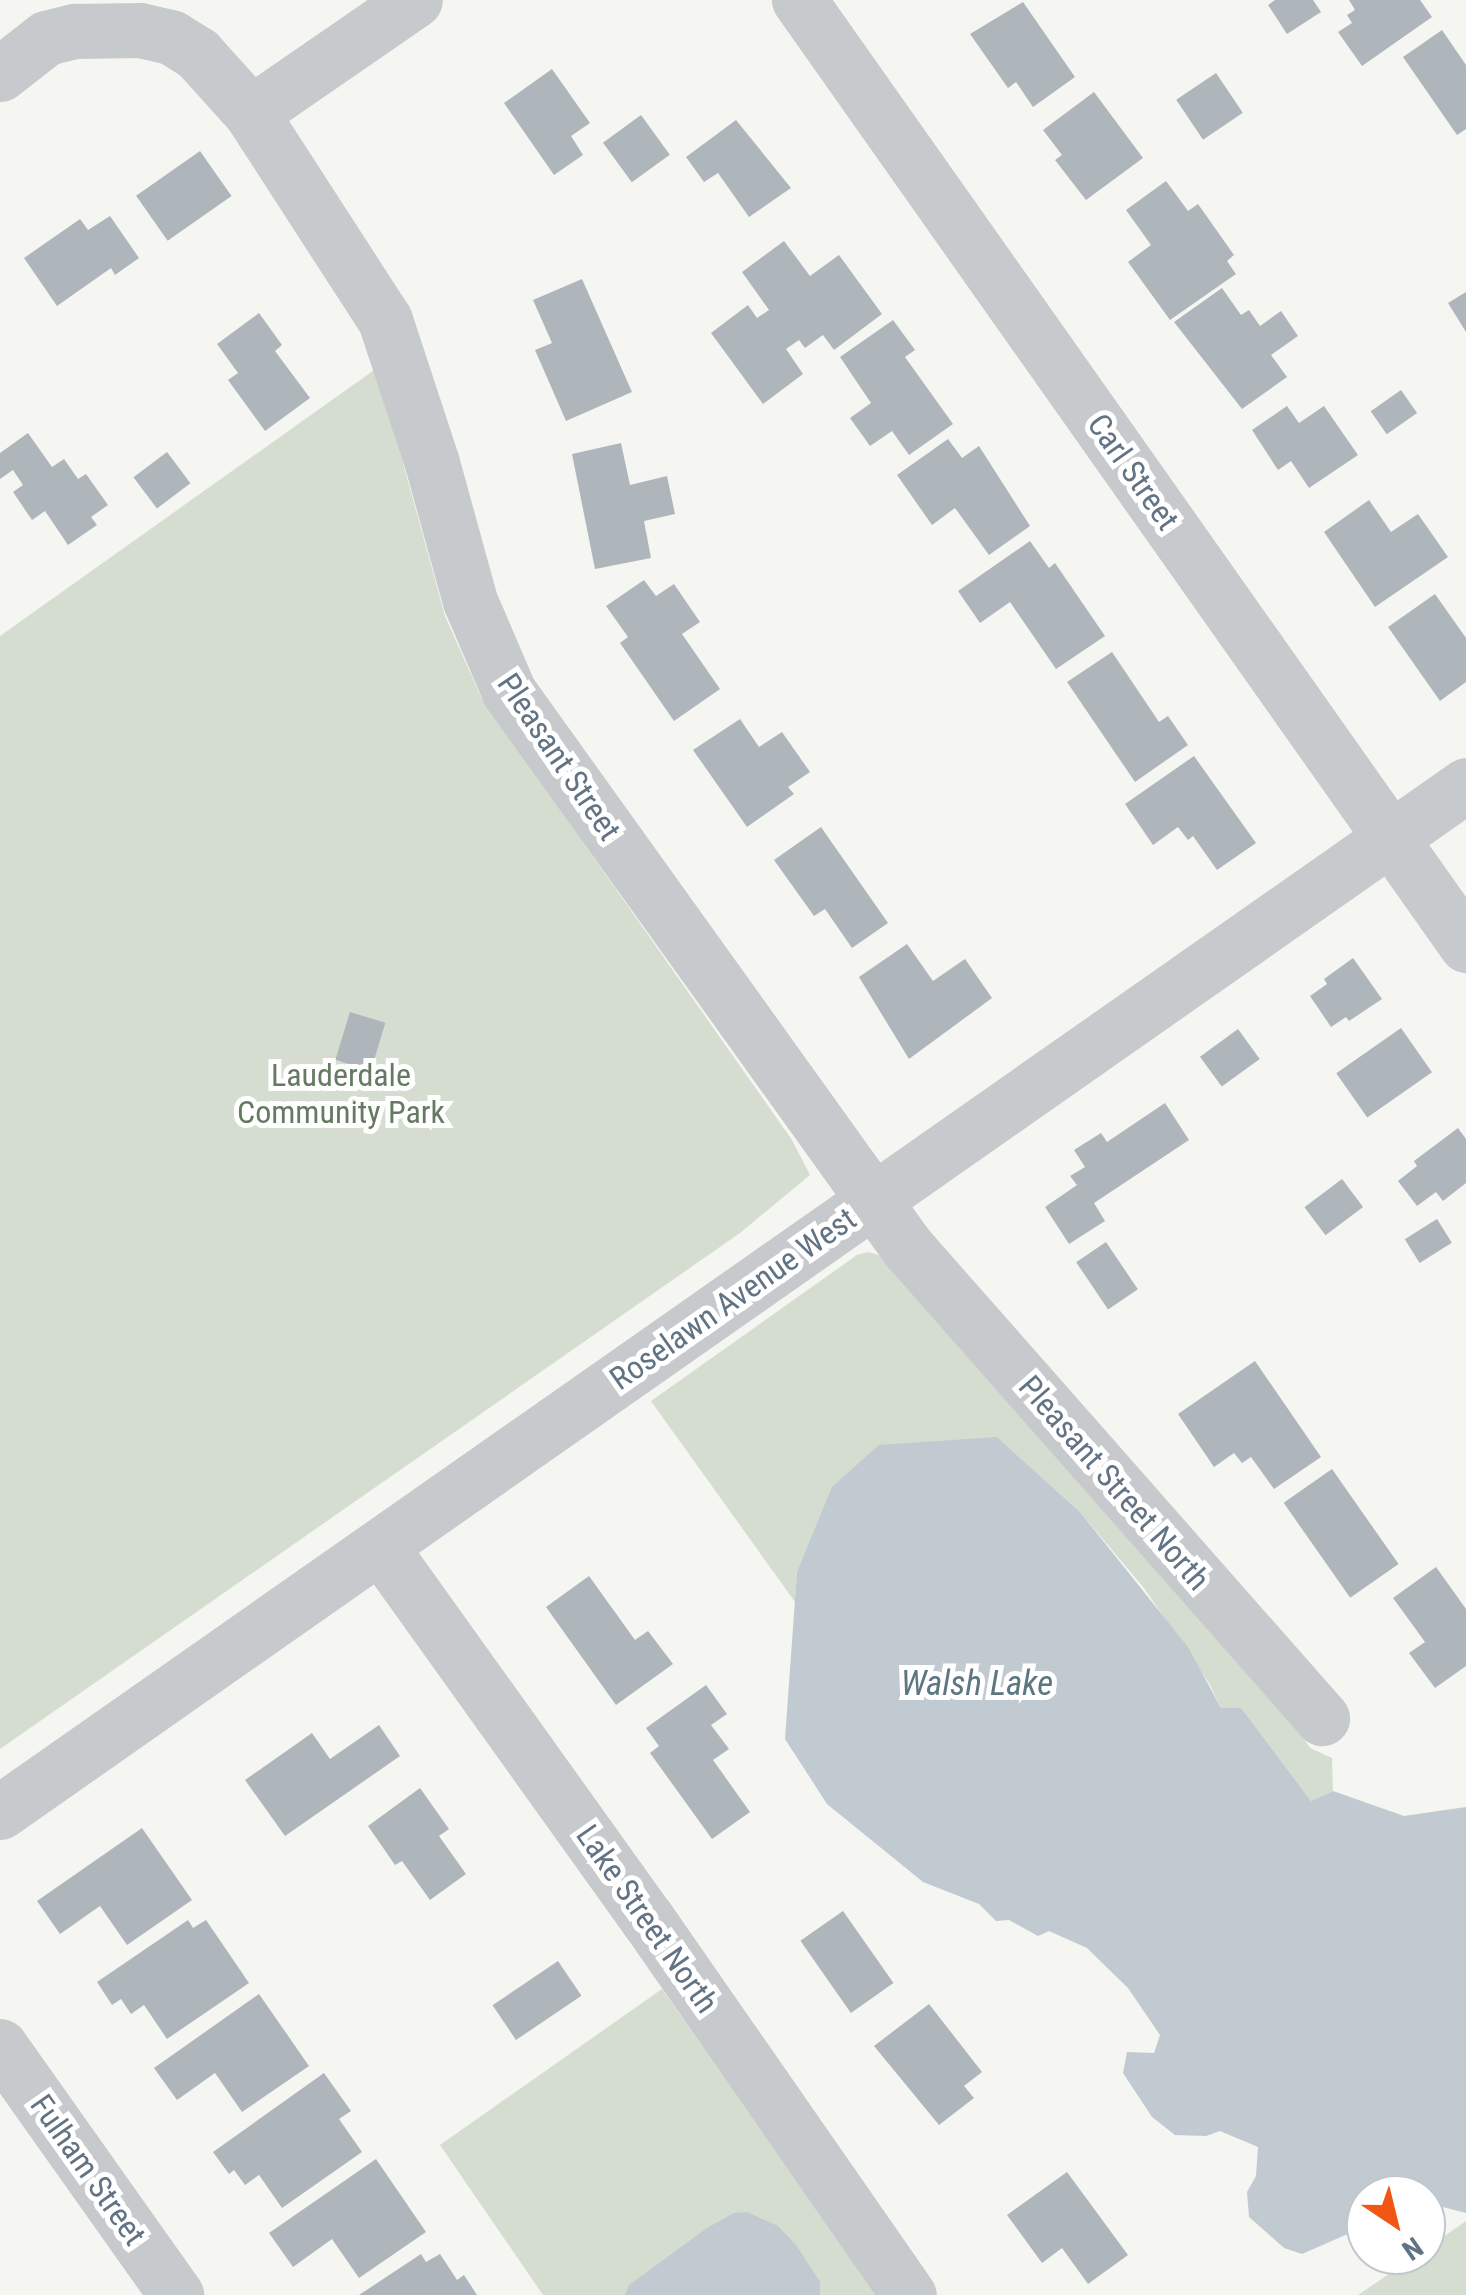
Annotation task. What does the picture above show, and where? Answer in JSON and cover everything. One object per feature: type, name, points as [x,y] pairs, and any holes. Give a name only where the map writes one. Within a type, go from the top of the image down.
[{"type":"street","name":"Carl Street","points":[[798,0],[1466,945]]},
{"type":"street","points":[[252,113],[409,2]]},
{"type":"street","points":[[0,74],[32,19]]},
{"type":"street","name":"Pleasant Street","points":[[32,19],[171,37],[197,53],[252,113],[385,320],[432,463],[470,601],[509,692],[907,1247]]},
{"type":"street","name":"Roselawn Avenue West","points":[[0,1812],[1466,785]]},
{"type":"street","name":"Pleasant Street North","points":[[907,1247],[1322,1718]]},
{"type":"street","name":"Lake Street North","points":[[380,1546],[648,1920],[909,2295]]},
{"type":"street","name":"Fulham Street","points":[[0,2046],[176,2295]]},
{"type":"green space","name":"Lauderdale Community Park","points":[[377,368],[445,616],[481,697],[792,1140],[810,1175],[740,1233],[0,1749],[0,636]]},
{"type":"green space","points":[[857,1255],[879,1255],[1297,1727],[1310,1748],[1332,1758],[1333,1791],[1311,1801],[1241,1709],[1221,1708],[1209,1683],[1144,1588],[1080,1512],[997,1437],[797,1571],[795,1602],[651,1401]]},
{"type":"green space","points":[[662,1989],[877,2295],[543,2295],[440,2145]]},
{"type":"green space","points":[[1466,2221],[1466,2295],[1358,2295],[1388,2275],[1446,2275],[1446,2235]]},
{"type":"water","name":"Walsh Lake","points":[[997,1437],[1080,1512],[1188,1647],[1221,1708],[1241,1708],[1311,1801],[1333,1791],[1404,1816],[1466,1807],[1466,2213],[1446,2208],[1446,2175],[1346,2175],[1346,2235],[1302,2254],[1284,2248],[1249,2217],[1247,2192],[1256,2176],[1258,2147],[1220,2131],[1206,2136],[1175,2135],[1152,2117],[1123,2073],[1127,2052],[1154,2053],[1160,2035],[1128,1988],[1087,1948],[1049,1931],[1038,1936],[1009,1920],[996,1921],[979,1904],[923,1882],[827,1804],[785,1739],[797,1572],[832,1487],[879,1445]]},
{"type":"water","points":[[747,2212],[778,2226],[796,2245],[820,2282],[820,2295],[625,2295],[629,2285],[707,2228],[734,2213]]},
{"type":"building","points":[[1275,0],[1313,0],[1321,12],[1287,34],[1268,5]]},
{"type":"building","points":[[1349,0],[1420,0],[1432,17],[1362,66],[1338,32],[1352,23],[1347,15],[1355,10]]},
{"type":"building","points":[[1023,2],[1075,77],[1033,107],[1016,82],[1008,88],[970,34]]},
{"type":"building","points":[[1442,30],[1466,65],[1466,129],[1457,135],[1403,57]]},
{"type":"building","points":[[552,69],[590,123],[571,136],[583,155],[554,175],[504,103]]},
{"type":"building","points":[[1216,73],[1243,113],[1203,140],[1176,100]]},
{"type":"building","points":[[1094,92],[1143,158],[1086,200],[1055,160],[1062,155],[1043,130]]},
{"type":"building","points":[[641,115],[670,155],[632,182],[603,143]]},
{"type":"building","points":[[736,120],[791,188],[749,217],[718,173],[704,182],[686,157]]},
{"type":"building","points":[[200,151],[232,196],[168,241],[136,196]]},
{"type":"building","points":[[1166,181],[1188,211],[1198,204],[1234,255],[1227,261],[1236,274],[1170,320],[1128,262],[1151,245],[1126,210]]},
{"type":"building","points":[[110,216],[139,258],[115,275],[111,268],[57,306],[24,258],[80,219],[88,230]]},
{"type":"building","points":[[784,241],[810,276],[839,255],[882,314],[834,350],[823,335],[805,348],[799,340],[786,349],[803,374],[763,404],[711,333],[748,305],[757,318],[769,310],[742,272]]},
{"type":"building","points":[[582,279],[632,392],[566,421],[535,350],[552,343],[533,300]]},
{"type":"building","points":[[1222,288],[1241,315],[1249,310],[1260,326],[1281,311],[1298,336],[1271,355],[1287,377],[1242,409],[1174,322]]},
{"type":"building","points":[[1466,292],[1466,332],[1448,303]]},
{"type":"building","points":[[259,313],[282,345],[275,351],[310,398],[265,431],[228,380],[238,373],[217,344]]},
{"type":"building","points":[[893,320],[915,350],[905,357],[953,424],[909,455],[892,431],[870,446],[850,418],[871,403],[840,357]]},
{"type":"building","points":[[1401,390],[1417,413],[1387,434],[1371,411]]},
{"type":"building","points":[[1287,406],[1299,423],[1324,406],[1358,455],[1309,488],[1291,461],[1278,470],[1252,430]]},
{"type":"building","points":[[28,433],[52,467],[64,459],[78,479],[86,474],[108,505],[91,517],[97,525],[68,545],[45,511],[32,520],[13,492],[23,485],[13,470],[0,479],[0,453]]},
{"type":"building","points":[[948,439],[962,458],[979,446],[1030,526],[989,555],[955,508],[932,525],[897,475]]},
{"type":"building","points":[[621,443],[630,485],[667,476],[675,514],[644,521],[651,558],[595,569],[572,454]]},
{"type":"building","points":[[167,452],[190,483],[157,508],[133,477]]},
{"type":"building","points":[[1369,500],[1391,532],[1418,514],[1448,557],[1375,607],[1324,532]]},
{"type":"building","points":[[1030,541],[1049,568],[1055,563],[1105,636],[1056,669],[1010,602],[980,623],[958,591]]},
{"type":"building","points":[[644,580],[656,596],[674,584],[700,622],[682,634],[720,689],[674,721],[620,643],[628,637],[606,606]]},
{"type":"building","points":[[1435,594],[1466,638],[1466,682],[1440,701],[1388,627]]},
{"type":"building","points":[[1112,652],[1159,722],[1168,716],[1188,745],[1135,782],[1067,682]]},
{"type":"building","points":[[740,719],[759,747],[782,732],[810,772],[788,787],[794,794],[747,827],[693,750]]},
{"type":"building","points":[[1194,756],[1256,843],[1217,870],[1193,836],[1188,840],[1178,827],[1153,845],[1125,804]]},
{"type":"building","points":[[821,827],[888,923],[852,948],[825,909],[814,916],[774,860]]},
{"type":"building","points":[[907,944],[933,981],[965,959],[992,998],[909,1059],[859,977]]},
{"type":"building","points":[[1353,958],[1382,999],[1349,1021],[1346,1017],[1331,1027],[1310,996],[1327,984],[1324,979]]},
{"type":"building","points":[[350,1012],[385,1023],[371,1071],[335,1060]]},
{"type":"building","points":[[1401,1028],[1432,1072],[1367,1118],[1336,1073]]},
{"type":"building","points":[[1238,1029],[1260,1059],[1222,1087],[1200,1057]]},
{"type":"building","points":[[1165,1103],[1189,1140],[1094,1203],[1105,1221],[1069,1244],[1045,1207],[1077,1185],[1070,1176],[1085,1167],[1074,1150],[1101,1133],[1107,1142]]},
{"type":"building","points":[[1458,1128],[1466,1139],[1466,1183],[1443,1201],[1436,1192],[1417,1206],[1398,1181],[1417,1166],[1414,1161]]},
{"type":"building","points":[[1342,1179],[1363,1207],[1326,1235],[1304,1207]]},
{"type":"building","points":[[1437,1219],[1452,1243],[1420,1263],[1405,1239]]},
{"type":"building","points":[[1106,1242],[1138,1289],[1108,1309],[1076,1262]]},
{"type":"building","points":[[1255,1361],[1321,1457],[1274,1489],[1251,1457],[1242,1463],[1234,1453],[1214,1467],[1178,1414]]},
{"type":"building","points":[[1332,1469],[1399,1564],[1350,1598],[1284,1503]]},
{"type":"building","points":[[1436,1567],[1466,1609],[1466,1666],[1435,1688],[1409,1653],[1425,1642],[1393,1598]]},
{"type":"building","points":[[589,1576],[635,1640],[648,1631],[673,1664],[616,1705],[546,1607]]},
{"type":"building","points":[[706,1685],[727,1714],[711,1725],[729,1749],[713,1760],[750,1812],[712,1839],[650,1753],[659,1746],[646,1728]]},
{"type":"building","points":[[379,1725],[400,1756],[285,1836],[245,1780],[312,1733],[330,1759]]},
{"type":"building","points":[[420,1788],[449,1829],[439,1836],[466,1874],[430,1900],[402,1861],[395,1865],[368,1826]]},
{"type":"building","points":[[142,1828],[192,1900],[127,1945],[100,1906],[60,1934],[37,1901]]},
{"type":"building","points":[[843,1911],[893,1983],[851,2013],[800,1941]]},
{"type":"building","points":[[188,1920],[193,1928],[206,1920],[249,1983],[167,2039],[144,2005],[131,2014],[121,1999],[112,2005],[97,1982]]},
{"type":"building","points":[[558,1961],[581,1996],[516,2040],[493,2005]]},
{"type":"building","points":[[259,1994],[309,2066],[242,2112],[215,2073],[177,2100],[154,2068]]},
{"type":"building","points":[[929,2004],[982,2072],[964,2086],[974,2098],[939,2125],[874,2046]]},
{"type":"building","points":[[324,2073],[351,2111],[339,2119],[362,2152],[282,2208],[259,2175],[245,2185],[234,2170],[229,2174],[213,2152]]},
{"type":"building","points":[[376,2159],[426,2232],[359,2278],[332,2239],[293,2267],[269,2233]]},
{"type":"building","points":[[1067,2172],[1128,2255],[1088,2284],[1062,2248],[1042,2263],[1007,2215]]},
{"type":"building","points":[[421,2254],[426,2262],[440,2254],[457,2280],[464,2275],[477,2295],[359,2295]]}]
